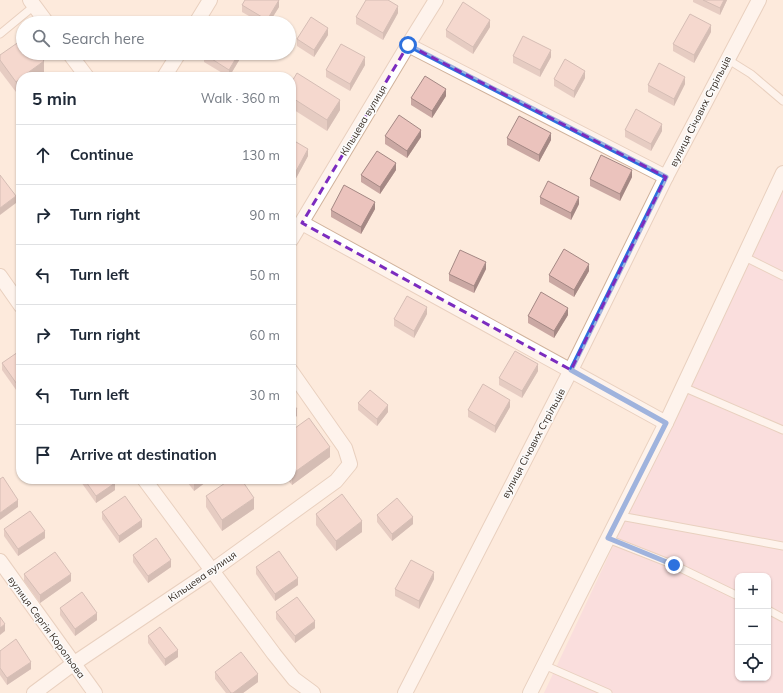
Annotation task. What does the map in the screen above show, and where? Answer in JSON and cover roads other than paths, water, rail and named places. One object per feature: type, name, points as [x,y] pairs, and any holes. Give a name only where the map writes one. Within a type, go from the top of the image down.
[{"type":"street","points":[[200,16],[210,0]]},
{"type":"street","name":"Кільцева вулиця","points":[[296,232],[436,0]]},
{"type":"street","name":"вулиця Січових Стрільців","points":[[405,693],[571,370],[666,177],[759,0]]},
{"type":"street","points":[[32,3],[42,16]]},
{"type":"street","points":[[408,45],[666,177]]},
{"type":"street","points":[[74,60],[83,72]]},
{"type":"street","points":[[167,72],[175,60]]},
{"type":"street","points":[[530,693],[666,423],[783,173]]},
{"type":"street","points":[[302,223],[666,423]]},
{"type":"street","points":[[0,276],[16,299]]},
{"type":"street","name":"Кільцева вулиця","points":[[34,693],[73,664],[213,570],[336,481],[350,464],[345,448],[296,378]]},
{"type":"street","points":[[148,484],[274,654],[294,679],[313,693]]},
{"type":"street","name":"вулиця Сергія Корольова","points":[[0,561],[95,693]]},
{"type":"lane","points":[[19,16],[32,3]]},
{"type":"lane","points":[[0,34],[16,18]]},
{"type":"lane","points":[[727,59],[751,74],[783,101]]},
{"type":"lane","points":[[743,256],[783,276]]},
{"type":"lane","points":[[683,387],[783,430]]},
{"type":"lane","points":[[620,516],[783,546]]},
{"type":"lane","points":[[608,538],[674,565],[735,595]]},
{"type":"lane","points":[[771,612],[783,618]]},
{"type":"lane","points":[[544,665],[608,693]]}]
